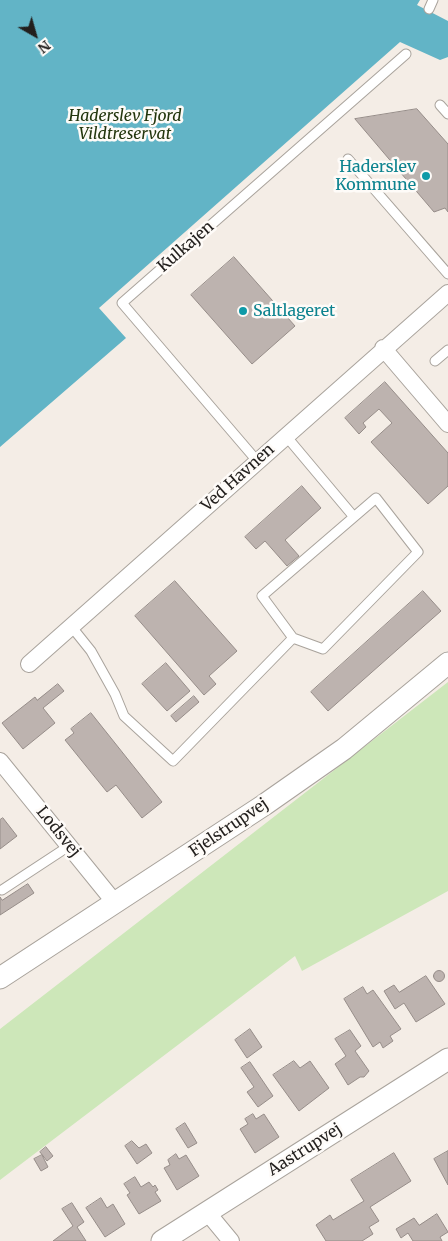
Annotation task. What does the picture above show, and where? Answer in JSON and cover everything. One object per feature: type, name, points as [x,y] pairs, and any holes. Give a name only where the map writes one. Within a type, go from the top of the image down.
[{"type":"street","name":"Ved Havnen","points":[[29,664],[258,462],[383,348],[448,293]]},
{"type":"street","points":[[383,348],[447,420]]},
{"type":"street","name":"Fjelstrupvej","points":[[0,978],[116,904],[344,749],[448,663]]},
{"type":"street","name":"Lodsvej","points":[[0,761],[116,904]]},
{"type":"street","name":"Aastrupvej","points":[[162,1241],[448,1059]]},
{"type":"street","points":[[207,1212],[231,1241]]},
{"type":"lane","name":"Kulkajen","points":[[258,462],[122,303],[406,54]]},
{"type":"lane","points":[[440,105],[448,114]]},
{"type":"lane","points":[[348,159],[448,274]]},
{"type":"lane","points":[[435,361],[448,350]]},
{"type":"lane","points":[[286,436],[354,517]]},
{"type":"lane","points":[[376,498],[418,552],[323,649],[293,638],[262,596],[376,498]]},
{"type":"lane","points":[[71,626],[92,651],[115,694],[124,716],[173,761],[293,638]]},
{"type":"lane","points":[[2,890],[69,846]]},
{"type":"green space","points":[[448,682],[448,891],[302,971],[295,956],[0,1180],[0,1029]]},
{"type":"water","name":"Haderslev Fjord Vildtreservat","points":[[0,0],[420,0],[417,5],[448,21],[448,57],[440,60],[400,42],[99,308],[126,338],[0,447]]},
{"type":"building","name":"Haderslev Kommune","points":[[417,109],[448,144],[448,212],[445,208],[434,212],[355,119]]},
{"type":"building","name":"Saltlageret","points":[[234,257],[295,326],[252,364],[191,295]]},
{"type":"building","points":[[385,382],[448,453],[448,486],[428,504],[371,442],[392,423],[379,409],[363,423],[366,427],[359,434],[345,418]]},
{"type":"building","points":[[302,486],[321,508],[285,540],[299,556],[287,566],[265,541],[256,549],[245,537]]},
{"type":"building","points":[[175,581],[237,651],[209,676],[216,684],[204,695],[135,616]]},
{"type":"building","points":[[423,591],[441,611],[328,711],[311,692]]},
{"type":"building","points":[[166,663],[190,691],[167,711],[142,684]]},
{"type":"building","points":[[58,684],[64,691],[43,708],[55,723],[23,749],[2,723],[35,697],[37,700]]},
{"type":"building","points":[[194,696],[199,702],[176,722],[171,716]]},
{"type":"building","points":[[91,713],[162,802],[142,818],[116,785],[107,792],[65,740],[74,733],[71,729]]},
{"type":"building","points":[[3,818],[17,836],[0,849],[0,820]]},
{"type":"building","points":[[28,884],[34,893],[0,915],[0,897],[2,900]]},
{"type":"building","points":[[439,970],[445,976],[439,982],[433,976]]},
{"type":"building","points":[[426,976],[445,1004],[416,1022],[404,1003],[395,1009],[384,991],[394,985],[399,992]]},
{"type":"building","points":[[363,987],[367,994],[373,990],[401,1029],[390,1036],[393,1041],[383,1048],[380,1042],[373,1047],[344,999]]},
{"type":"building","points":[[250,1029],[262,1047],[247,1058],[235,1040]]},
{"type":"building","points":[[350,1030],[361,1046],[355,1051],[369,1071],[364,1077],[360,1077],[348,1085],[335,1064],[346,1056],[335,1039]]},
{"type":"building","points":[[294,1061],[300,1068],[310,1061],[329,1088],[299,1111],[273,1075]]},
{"type":"building","points":[[250,1062],[273,1096],[258,1107],[247,1092],[254,1087],[241,1068]]},
{"type":"building","points":[[253,1114],[256,1119],[264,1114],[279,1137],[255,1153],[240,1129],[248,1124],[245,1119]]},
{"type":"building","points":[[185,1123],[197,1143],[188,1148],[176,1129]]},
{"type":"building","points":[[132,1141],[139,1148],[146,1144],[152,1153],[137,1164],[125,1146]]},
{"type":"building","points":[[46,1147],[53,1156],[47,1161],[40,1152]]},
{"type":"building","points":[[448,1151],[448,1185],[434,1159]]},
{"type":"building","points":[[394,1153],[411,1181],[370,1207],[379,1221],[369,1227],[373,1234],[362,1241],[326,1241],[316,1225],[330,1215],[333,1220],[364,1201],[351,1180]]},
{"type":"building","points":[[176,1154],[179,1159],[186,1155],[199,1176],[177,1190],[164,1168],[170,1165],[168,1160]]},
{"type":"building","points":[[42,1155],[48,1167],[41,1171],[34,1159]]},
{"type":"building","points":[[135,1177],[141,1187],[149,1182],[153,1187],[155,1185],[158,1190],[155,1192],[161,1201],[139,1214],[127,1195],[130,1193],[124,1184]]},
{"type":"building","points":[[101,1198],[107,1208],[113,1204],[125,1224],[105,1237],[86,1208]]},
{"type":"building","points":[[72,1203],[84,1222],[77,1227],[86,1241],[53,1241],[73,1226],[62,1209]]},
{"type":"building","points":[[437,1214],[448,1232],[440,1237],[442,1241],[413,1241],[408,1233],[401,1238],[396,1229],[414,1218],[419,1225]]},
{"type":"place","name":"Haderslev Kommune","points":[[426,176]]},
{"type":"place","name":"Saltlageret","points":[[243,311]]}]
